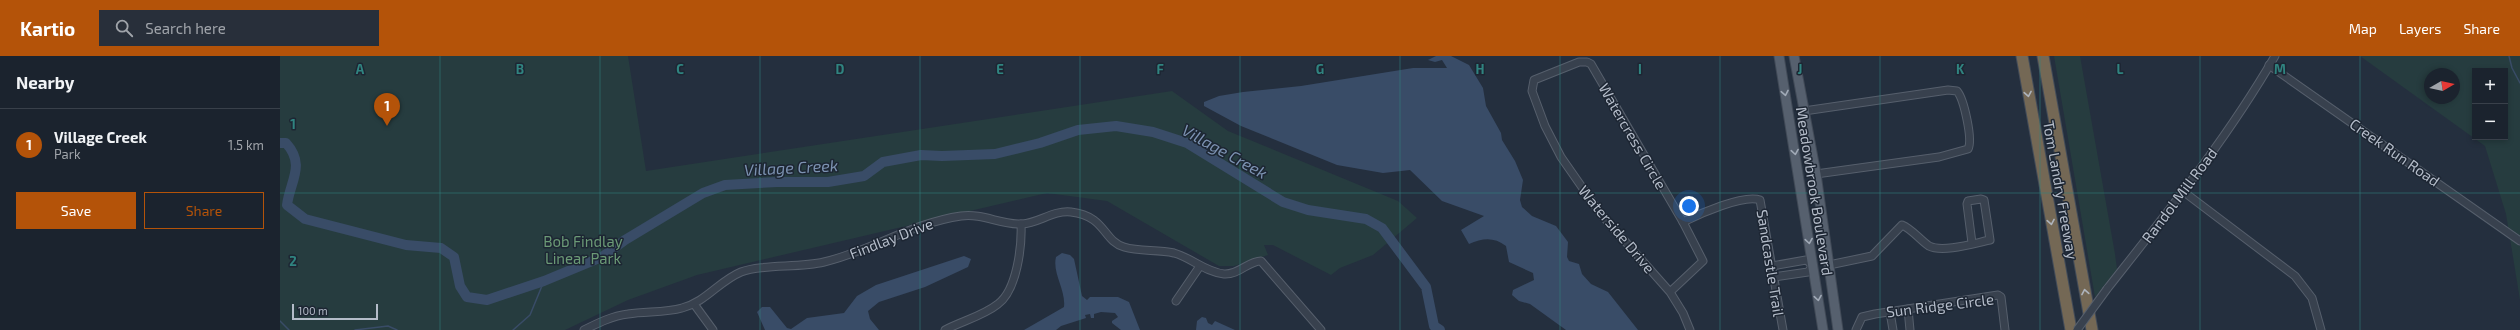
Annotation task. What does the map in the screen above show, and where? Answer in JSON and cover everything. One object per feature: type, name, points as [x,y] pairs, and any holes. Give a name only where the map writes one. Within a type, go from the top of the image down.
[{"type":"highway","name":"Tom Landry Freeway","points":[[2022,56],[2071,330]]},
{"type":"highway","name":"Tom Landry Freeway","points":[[2043,56],[2092,330]]},
{"type":"main road","name":"Meadowbrook Boulevard","points":[[1778,56],[1789,114],[1823,330]]},
{"type":"main road","name":"Meadowbrook Boulevard","points":[[1794,56],[1816,174],[1838,330]]},
{"type":"main road","points":[[1789,114],[1804,111]]},
{"type":"main road","points":[[1813,265],[1829,265]]},
{"type":"street","name":"Randol Mill Road","points":[[2077,330],[2184,192],[2274,56]]},
{"type":"street","name":"Watercress Circle","points":[[1533,82],[1579,62],[1587,62],[1591,64],[1699,251],[1702,263],[1670,292]]},
{"type":"street","name":"Creek Run Road","points":[[2269,65],[2520,241]]},
{"type":"street","name":"Waterside Drive","points":[[1533,82],[1532,91],[1545,126],[1561,157],[1600,213],[1670,292],[1683,313],[1690,330]]},
{"type":"street","points":[[1804,111],[1953,90],[1960,95],[1967,122],[1969,146],[1957,153],[1816,174]]},
{"type":"street","points":[[2184,192],[2295,276],[2312,298],[2322,330]]},
{"type":"street","name":"Sandcastle Trail","points":[[1683,222],[1701,213],[1756,199],[1762,203],[1783,330]]},
{"type":"street","points":[[1829,265],[1872,256],[1902,225],[1933,247],[1942,249],[1990,240],[1984,200],[1981,199],[1968,201],[1967,204],[1972,243]]},
{"type":"street","name":"Findlay Drive","points":[[584,330],[601,321],[627,314],[681,309],[694,304],[741,272],[825,262],[934,221],[963,216],[982,216],[1021,224],[1060,212],[1076,213],[1099,222],[1114,242],[1124,247],[1177,254],[1214,272],[1226,274],[1261,262],[1321,330]]},
{"type":"street","points":[[945,330],[1002,301],[1015,275],[1019,256],[1021,224]]},
{"type":"street","points":[[1772,266],[1806,260],[1813,265],[1808,272],[1774,277]]},
{"type":"street","points":[[1176,301],[1200,266]]},
{"type":"street","name":"Sun Ridge Circle","points":[[1856,330],[1862,317],[2000,296],[2005,330]]},
{"type":"street","points":[[694,304],[713,330]]},
{"type":"street","points":[[1908,309],[1910,330]]},
{"type":"street","points":[[1890,312],[1893,330]]},
{"type":"green space","name":"Bob Findlay Linear Park","points":[[280,56],[628,56],[646,171],[1172,91],[1228,131],[1398,201],[1417,218],[1373,255],[1340,268],[1331,275],[1273,245],[1264,245],[1268,255],[1234,266],[1219,266],[1107,201],[1047,193],[697,275],[628,300],[565,330],[280,330]]},
{"type":"green space","points":[[2054,56],[2080,56],[2115,254],[2117,269],[2095,297]]},
{"type":"green space","points":[[2360,56],[2520,56],[2520,300],[2506,214],[2485,146],[2477,140],[2508,140],[2508,68],[2472,68],[2472,137],[2427,104],[2460,104],[2460,68],[2424,68],[2424,102]]},
{"type":"water","points":[[1436,56],[1451,56],[1469,65],[1483,88],[1486,106],[1501,133],[1502,140],[1515,161],[1523,180],[1520,200],[1522,207],[1532,216],[1556,226],[1568,242],[1567,257],[1569,261],[1579,264],[1582,274],[1591,284],[1608,292],[1638,330],[1566,330],[1530,304],[1519,301],[1512,295],[1513,290],[1534,280],[1533,273],[1509,262],[1506,246],[1502,243],[1488,239],[1469,244],[1461,230],[1484,216],[1442,201],[1410,170],[1383,173],[1337,165],[1241,126],[1204,106],[1204,102],[1219,96],[1243,92],[1301,86],[1413,68],[1447,68],[1442,60],[1435,62],[1428,60]]},
{"type":"water","points":[[1062,253],[1070,255],[1074,259],[1082,296],[1087,300],[1090,297],[1118,297],[1129,302],[1140,330],[1121,330],[1112,323],[1112,321],[1118,317],[1115,313],[1101,312],[1094,314],[1094,318],[1091,318],[1090,314],[1085,315],[1086,318],[1061,326],[1056,330],[1024,330],[1064,307],[1063,294],[1055,263],[1056,257]]},
{"type":"water","points":[[964,256],[971,259],[968,267],[925,287],[879,302],[868,311],[870,319],[879,330],[765,330],[757,312],[762,307],[770,307],[787,328],[791,329],[807,318],[844,313],[857,296],[876,285]]},
{"type":"water","points":[[1202,317],[1206,318],[1208,323],[1212,325],[1215,321],[1235,330],[1196,330],[1197,321]]},
{"type":"waterway","points":[[2509,56],[2512,68],[2520,83]]},
{"type":"waterway","name":"Village Creek","points":[[280,143],[286,143],[292,151],[296,166],[287,205],[305,219],[406,245],[441,248],[454,257],[460,286],[467,297],[487,300],[544,281],[602,257],[625,240],[703,193],[725,185],[777,182],[828,182],[864,176],[883,162],[921,155],[942,156],[995,154],[1040,143],[1078,130],[1116,126],[1153,132],[1187,143],[1283,202],[1308,210],[1366,219],[1382,228],[1426,287],[1434,326],[1440,330]]},
{"type":"waterway","points":[[513,330],[530,315],[544,281]]},
{"type":"waterway","points":[[280,321],[289,330]]},
{"type":"waterway","points":[[355,330],[388,326],[397,330]]},
{"type":"place","name":"Village Creek","points":[[387,126]]}]
